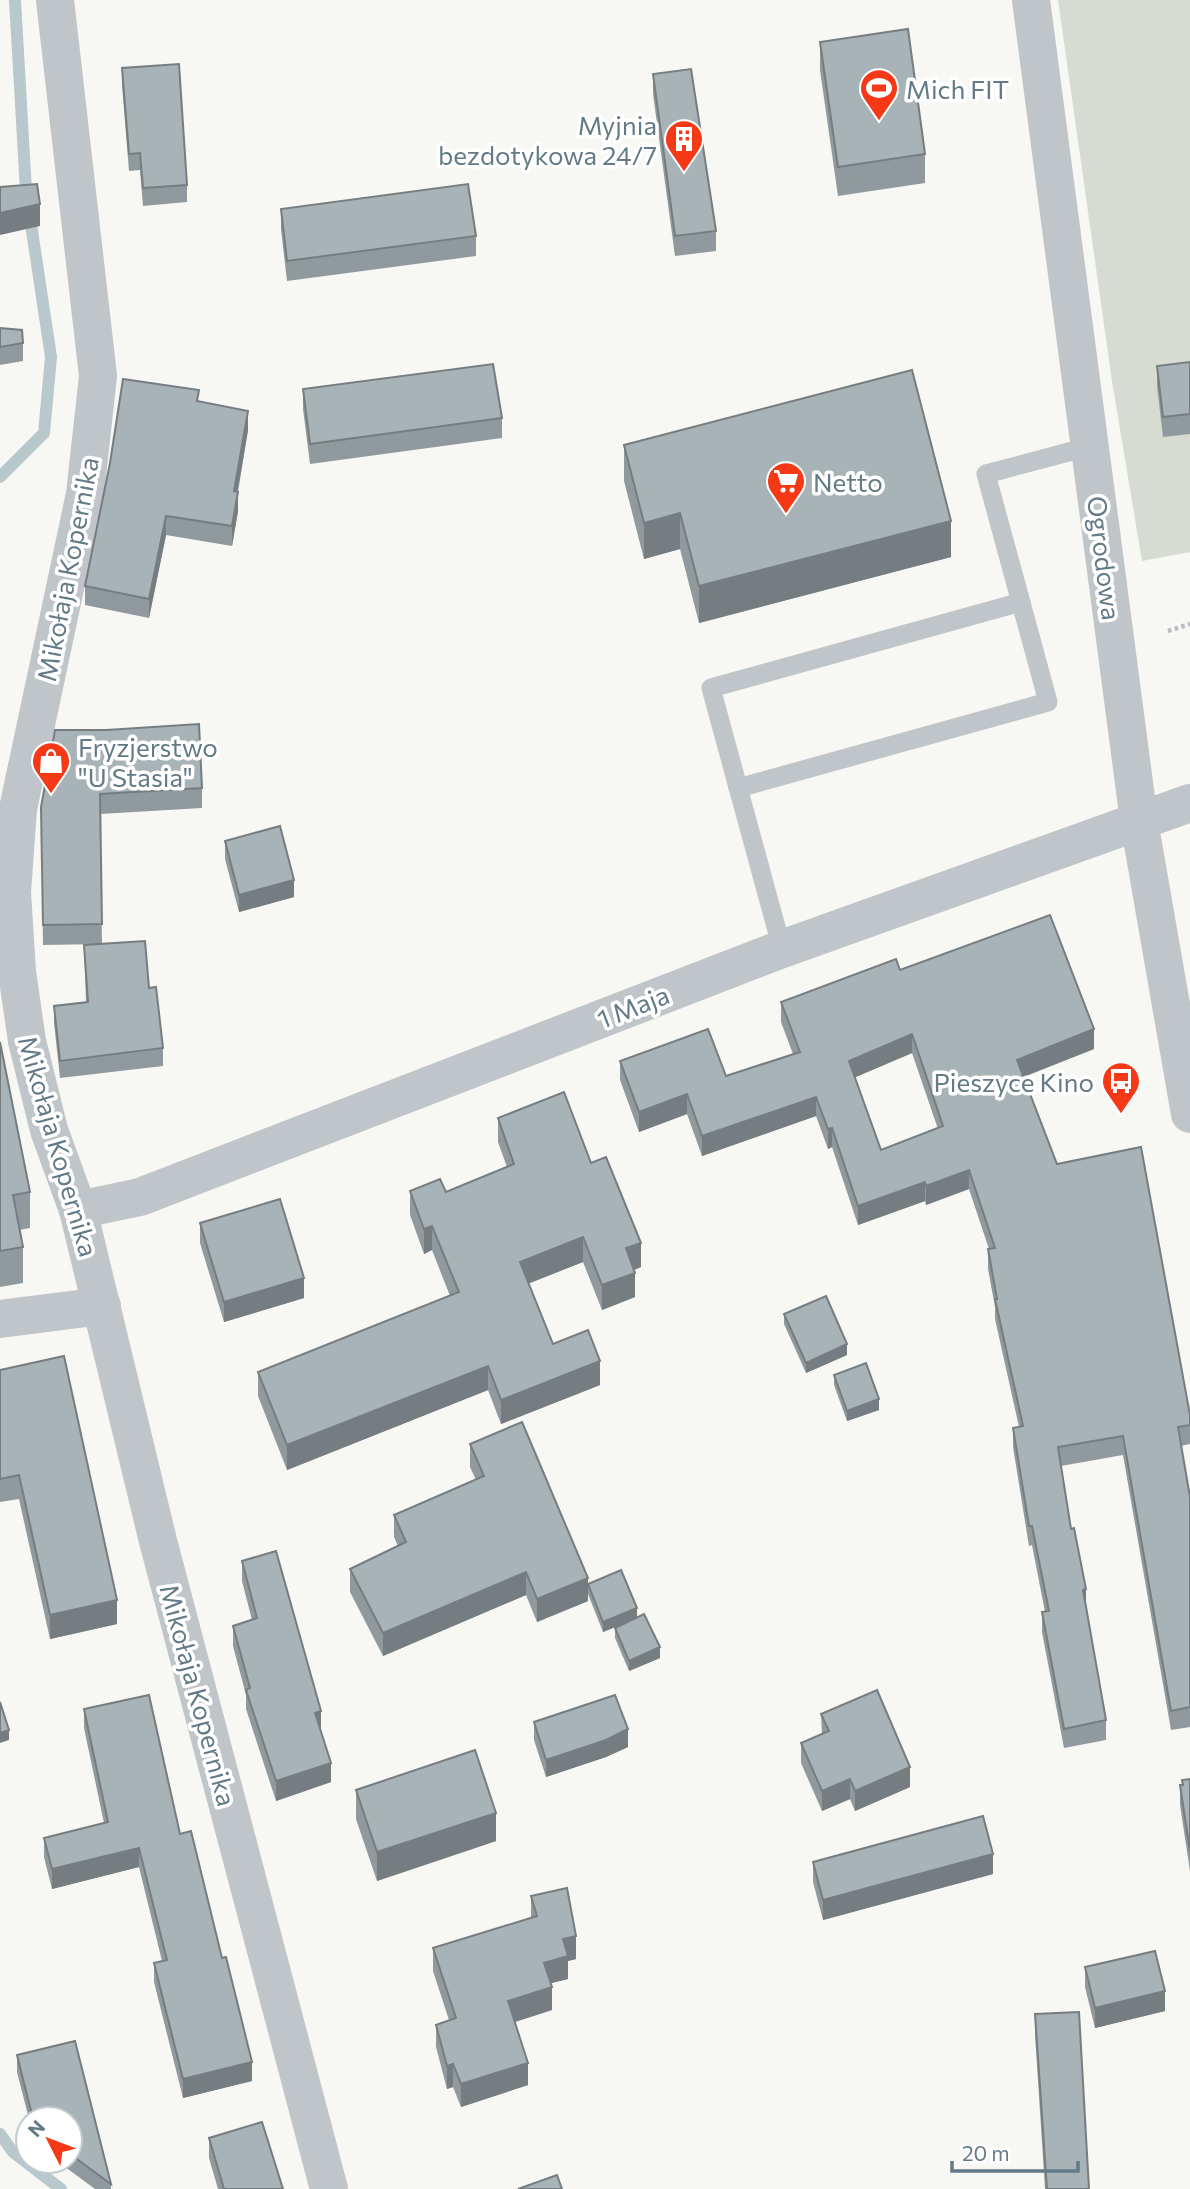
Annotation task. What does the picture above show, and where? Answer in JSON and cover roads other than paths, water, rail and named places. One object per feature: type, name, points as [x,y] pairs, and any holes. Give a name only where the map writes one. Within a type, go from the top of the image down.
[{"type":"street","name":"Mikołaja Kopernika","points":[[55,0],[99,376],[85,494],[18,808],[12,892],[17,972],[27,1041],[49,1130],[78,1210],[158,1541],[329,2189]]},
{"type":"street","name":"Ogrodowa","points":[[1031,0],[1139,821],[1190,1114]]},
{"type":"street","name":"1 Maja","points":[[78,1210],[140,1197],[782,949],[1190,803]]},
{"type":"street","points":[[0,1319],[102,1306]]},
{"type":"lane","points":[[738,788],[1048,702],[986,474],[1091,446]]},
{"type":"lane","points":[[782,949],[710,688],[1020,602]]},
{"type":"waterway","points":[[0,477],[44,433],[51,357],[26,191],[15,0]]},
{"type":"waterway","points":[[0,2134],[13,2152],[61,2189]]},
{"type":"place","name":"Mich FIT","points":[[879,122]]},
{"type":"place","name":"Myjnia bezdotykowa 24/7","points":[[684,173]]},
{"type":"place","name":"Netto","points":[[786,515]]},
{"type":"place","name":"Fryzjerstwo \"U Stasia\"","points":[[51,795]]},
{"type":"place","name":"Pieszyce Kino","points":[[1121,1115]]}]
